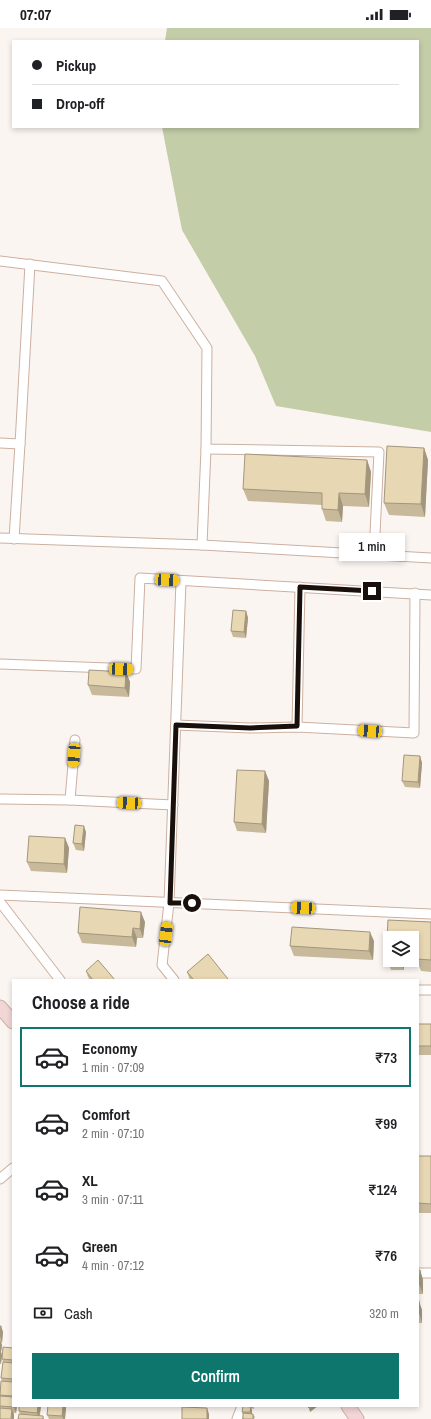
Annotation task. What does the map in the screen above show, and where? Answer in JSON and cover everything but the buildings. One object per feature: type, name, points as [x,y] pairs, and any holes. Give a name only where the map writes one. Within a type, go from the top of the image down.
[{"type":"street","points":[[0,261],[162,281],[207,348],[206,449],[202,545]]},
{"type":"street","points":[[14,539],[30,264]]},
{"type":"street","points":[[0,443],[20,444]]},
{"type":"street","points":[[206,449],[379,452],[374,554]]},
{"type":"street","points":[[0,538],[202,545],[430,557]]},
{"type":"street","points":[[0,664],[136,669],[140,578],[431,595]]},
{"type":"street","points":[[173,979],[162,965],[170,903],[181,581]]},
{"type":"street","points":[[297,726],[300,587]]},
{"type":"street","points":[[176,725],[250,728],[297,726],[414,734],[415,593]]},
{"type":"street","points":[[70,800],[75,740]]},
{"type":"street","points":[[0,799],[70,800],[173,805]]},
{"type":"street","points":[[0,895],[431,914]]},
{"type":"street","points":[[0,902],[59,979]]},
{"type":"street","points":[[419,990],[431,990]]},
{"type":"street","points":[[0,1007],[12,1021]]},
{"type":"street","points":[[0,1179],[12,1169]]},
{"type":"street","points":[[419,1273],[431,1273]]},
{"type":"street","points":[[237,1419],[242,1407]]},
{"type":"street","points":[[349,1407],[357,1419]]},
{"type":"green space","points":[[167,28],[431,28],[431,432],[276,406],[255,356],[182,230],[162,128],[419,128],[419,40],[165,40]]},
{"type":"route","points":[[192,903],[170,903],[176,725],[250,728],[297,726],[300,587],[372,591]]}]
